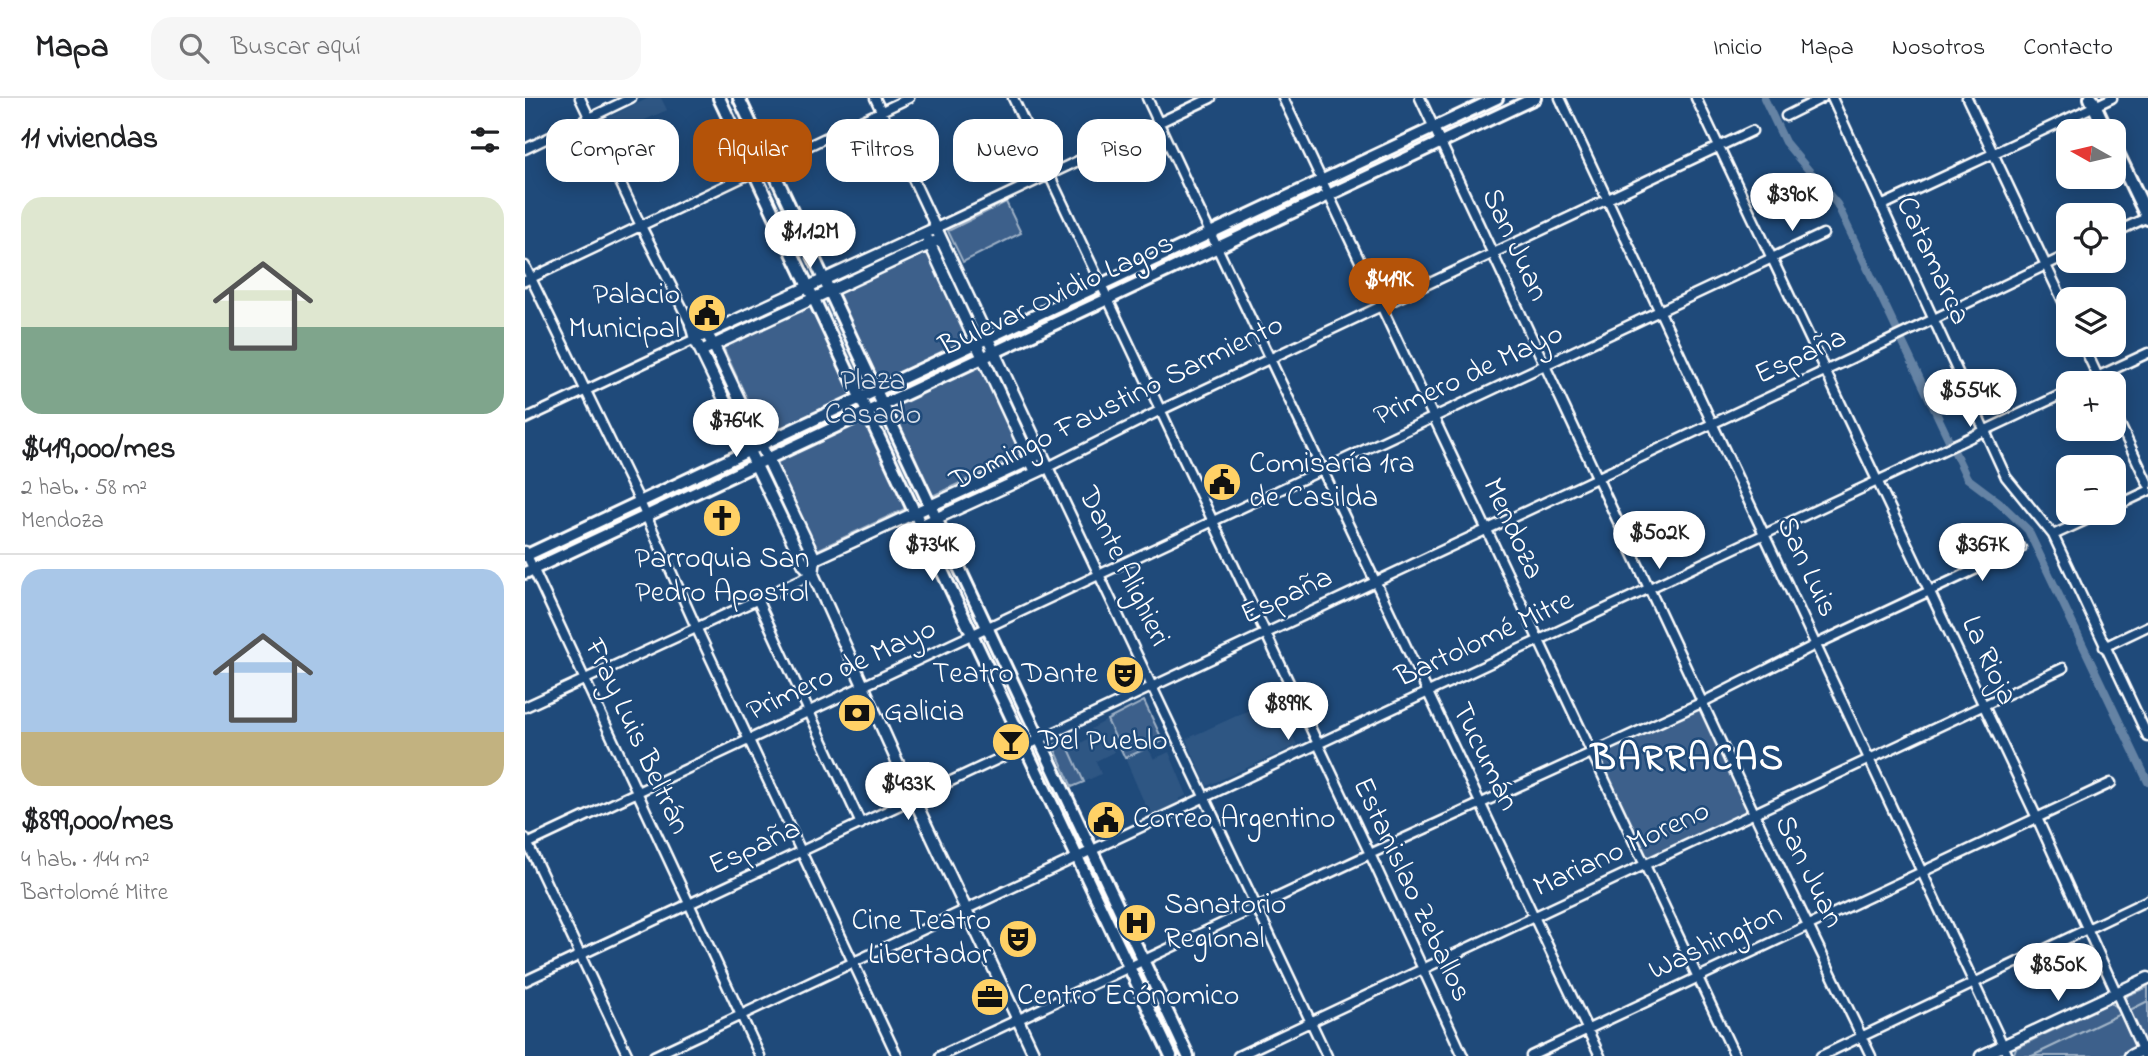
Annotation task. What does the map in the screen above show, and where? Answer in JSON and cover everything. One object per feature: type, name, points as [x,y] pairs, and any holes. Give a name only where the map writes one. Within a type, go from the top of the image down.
[{"type":"highway","points":[[2092,102],[2100,119]]},
{"type":"highway","points":[[2126,172],[2148,217]]},
{"type":"main road","points":[[719,98],[729,119]]},
{"type":"main road","points":[[739,98],[749,119]]},
{"type":"main road","name":"Bulevar Ovidio Lagos","points":[[526,554],[1497,98]]},
{"type":"main road","name":"Bulevar Ovidio Lagos","points":[[529,571],[1535,98]]},
{"type":"main road","points":[[759,182],[1171,1056]]},
{"type":"main road","points":[[778,182],[1188,1056]]},
{"type":"street","points":[[580,98],[804,565],[813,574],[914,799],[1035,1056]]},
{"type":"street","points":[[525,149],[631,98]]},
{"type":"street","name":"Dante Alighieri","points":[[876,98],[994,352],[1036,457],[1036,472]]},
{"type":"street","points":[[812,145],[909,98]]},
{"type":"street","name":"Estanislao Zeballos","points":[[1013,98],[1023,119]]},
{"type":"street","name":"Tucumán","points":[[1147,98],[1157,119]]},
{"type":"street","points":[[1165,119],[1211,98]]},
{"type":"street","name":"Mendoza","points":[[1283,98],[1735,1056]]},
{"type":"street","name":"San Juan","points":[[1420,98],[1754,813],[1871,1056]]},
{"type":"street","name":"San Luis","points":[[1560,98],[1924,871],[2008,1056]]},
{"type":"street","name":"La Rioja","points":[[1696,98],[2145,1051]]},
{"type":"street","points":[[1786,116],[1822,98]]},
{"type":"street","name":"Catamarca","points":[[1832,98],[2010,484],[2053,535],[2148,737]]},
{"type":"street","points":[[1968,98],[2056,287]]},
{"type":"street","points":[[1881,206],[1994,153],[2092,102],[2112,98]]},
{"type":"street","name":"Domingo Faustino Sarmiento","points":[[922,525],[1752,131]]},
{"type":"street","name":"Tucumán","points":[[1166,140],[1600,1056]]},
{"type":"street","points":[[528,280],[733,182]]},
{"type":"street","points":[[525,419],[1031,182]]},
{"type":"street","name":"Estanislao Zeballos","points":[[1052,182],[1463,1056]]},
{"type":"street","points":[[2126,227],[2148,217]]},
{"type":"street","name":"Dante Alighieri","points":[[925,233],[982,358],[1036,457],[1048,467],[1327,1056]]},
{"type":"street","name":"Primero de Mayo","points":[[526,842],[974,635],[1823,234]]},
{"type":"street","points":[[701,351],[941,239]]},
{"type":"street","name":"España","points":[[525,981],[2056,260]]},
{"type":"street","points":[[525,266],[528,280],[640,502],[897,1056]]},
{"type":"street","points":[[691,325],[707,334],[714,346],[815,559],[813,574]]},
{"type":"street","points":[[2115,371],[2148,353]]},
{"type":"street","name":"Bartolomé Mitre","points":[[654,1056],[2056,397]]},
{"type":"street","points":[[2126,437],[2148,484]]},
{"type":"street","name":"Domingo Faustino Sarmiento","points":[[815,559],[1036,457]]},
{"type":"street","points":[[2126,501],[2148,491]]},
{"type":"street","points":[[2053,535],[2075,525]]},
{"type":"street","points":[[940,1056],[1370,854],[1703,702],[2021,548]]},
{"type":"street","name":"Fray Luis Beltrán","points":[[526,554],[529,571],[584,678],[760,1056]]},
{"type":"street","points":[[525,707],[813,574]]},
{"type":"street","points":[[757,600],[861,824]]},
{"type":"street","points":[[2104,647],[2148,626]]},
{"type":"street","name":"Mariano Moreno","points":[[1238,1056],[2063,668]]},
{"type":"street","name":"Washington","points":[[1531,1056],[2111,783]]},
{"type":"street","points":[[526,842],[628,1056]]},
{"type":"street","points":[[1821,1056],[2148,900]]},
{"type":"street","points":[[1981,1056],[2148,978]]},
{"type":"street","points":[[2130,1056],[2145,1051]]},
{"type":"shaded area","points":[[649,98],[661,98],[667,110],[647,119],[604,119]]},
{"type":"shaded area","points":[[1276,698],[1297,745],[1207,786],[1186,739]]},
{"type":"shaded area","points":[[1107,720],[1114,736],[1108,739],[1114,752],[1096,761],[1101,774],[1084,782],[1069,749],[1094,736],[1091,729]]},
{"type":"shaded area","points":[[1148,748],[1154,759],[1169,752],[1187,795],[1179,799],[1180,802],[1150,816],[1125,758]]},
{"type":"green space","points":[[1006,202],[1021,233],[963,262],[948,231]]},
{"type":"green space","name":"Plaza Casado","points":[[929,248],[1024,453],[817,550],[722,345]]},
{"type":"green space","points":[[1144,701],[1163,741],[1125,758],[1107,720]]},
{"type":"green space","points":[[1694,709],[1704,711],[1747,806],[1745,813],[1651,858],[1645,856],[1599,761],[1603,751]]},
{"type":"green space","points":[[1065,740],[1084,782],[1072,787],[1053,745]]},
{"type":"green space","points":[[1094,863],[1137,958],[1133,960],[1130,959],[1089,869]]},
{"type":"green space","points":[[1146,975],[1186,1056],[1175,1056],[1141,981]]},
{"type":"green space","points":[[2148,987],[2147,1044],[2142,1041],[2124,1002],[2128,995]]},
{"type":"green space","points":[[2110,1003],[2116,1006],[2135,1045],[2132,1052],[2123,1056],[2013,1056],[2016,1048]]},
{"type":"waterway","points":[[1764,98],[1785,142],[1837,204],[1967,478],[1999,502],[2028,530],[2148,782]]},
{"type":"waterway","points":[[2130,1010],[2148,1001]]},
{"type":"waterway","points":[[2032,1056],[2118,1015]]},
{"type":"place","name":"Palacio Municipal","points":[[707,313]]},
{"type":"place","name":"Comisaría 1ra de Casilda","points":[[1222,482]]},
{"type":"place","name":"Parroquia San Pedro Apostol","points":[[722,518]]},
{"type":"place","name":"Teatro Dante","points":[[1125,675]]},
{"type":"place","name":"Galicia","points":[[857,713]]},
{"type":"place","name":"Del Pueblo","points":[[1011,742]]},
{"type":"place","name":"Correo Argentino","points":[[1106,820]]},
{"type":"place","name":"Sanatorio Regional","points":[[1137,923]]},
{"type":"place","name":"Cine Teatro Libertador","points":[[1018,939]]},
{"type":"place","name":"Centro Ecónomico","points":[[990,997]]},
{"type":"district","name":"BARRACAS","points":[[1688,760]]}]
